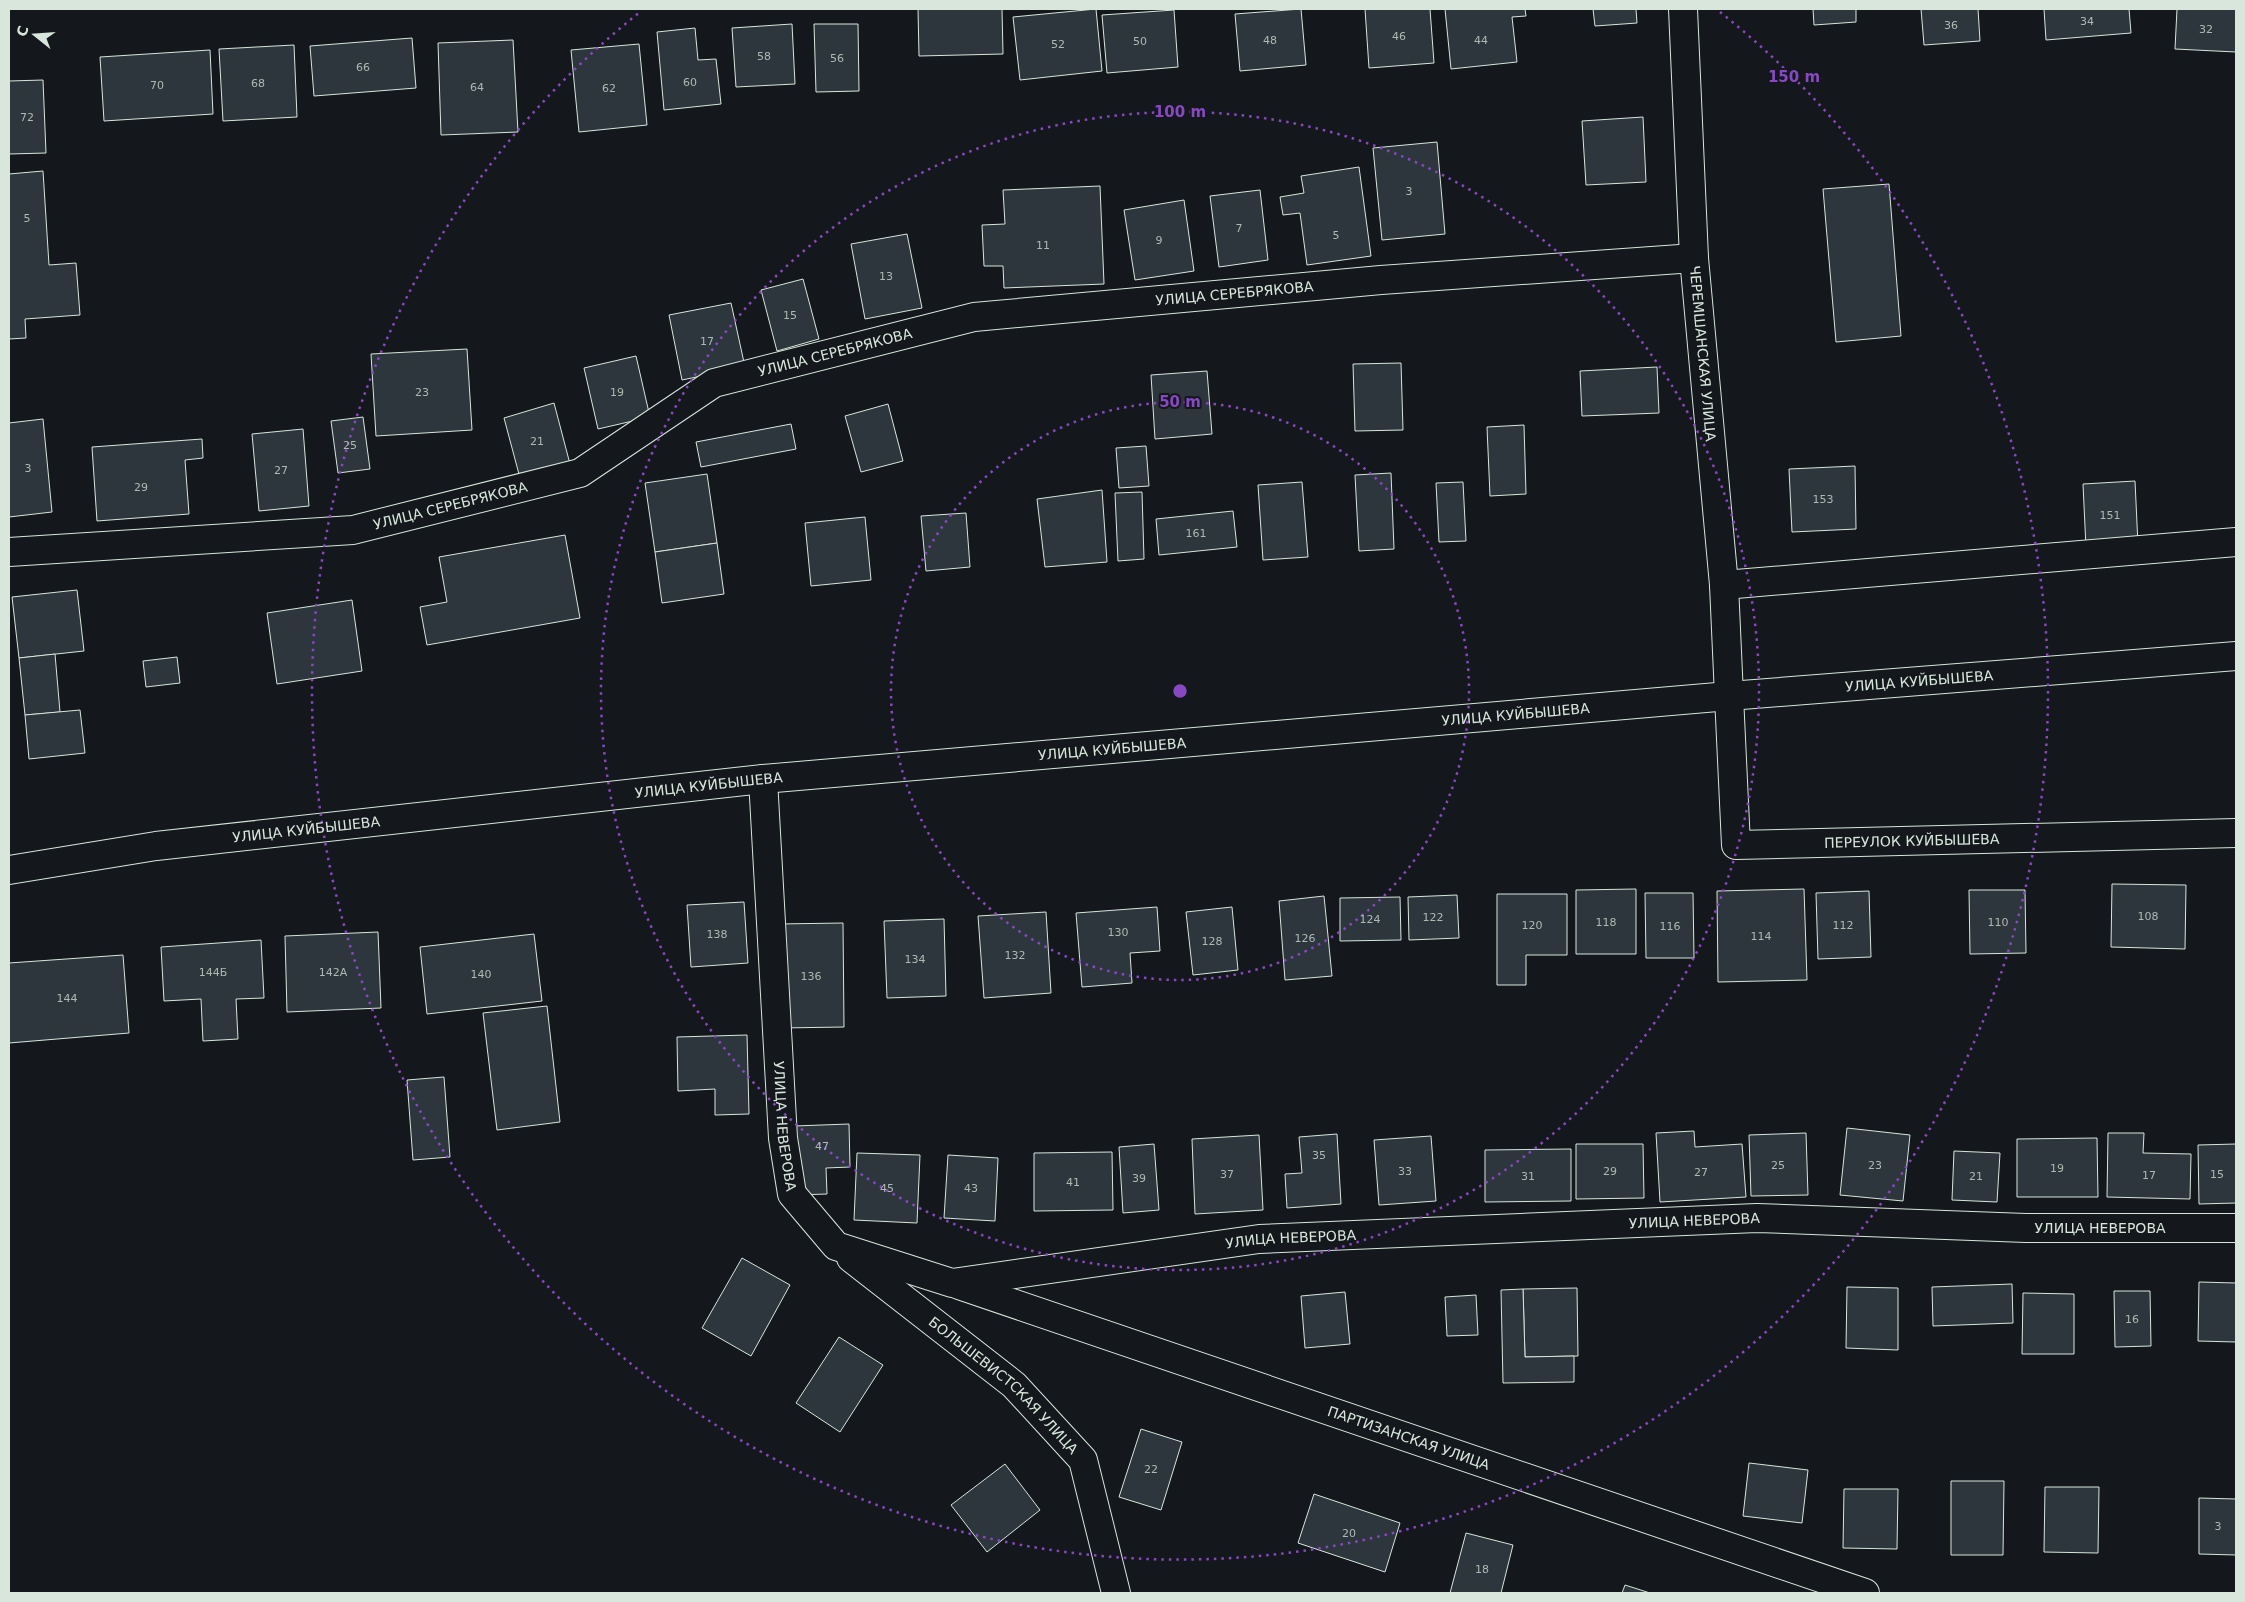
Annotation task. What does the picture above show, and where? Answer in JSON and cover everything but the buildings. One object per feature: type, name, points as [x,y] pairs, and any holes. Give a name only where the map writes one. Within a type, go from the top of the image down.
[{"type":"street","name":"ЧЕРЕМШАНСКАЯ УЛИЦА","points":[[1683,9],[1694,258],[1724,585],[1729,696]]},
{"type":"street","name":"УЛИЦА СЕРЕБРЯКОВА","points":[[9,552],[353,530],[580,473],[714,383],[974,317],[1381,280],[1694,258]]},
{"type":"street","points":[[1724,585],[2236,542]]},
{"type":"street","name":"УЛИЦА КУЙБЫШЕВА","points":[[9,870],[156,846],[764,780],[1729,696],[2227,657]]},
{"type":"street","name":"ПЕРЕУЛОК КУЙБЫШЕВА","points":[[1729,696],[1736,844],[2236,833]]},
{"type":"street","name":"УЛИЦА НЕВЕРОВА","points":[[764,780],[782,1138],[792,1194],[836,1246],[952,1282],[1259,1239],[1757,1218],[2026,1228],[2236,1228]]},
{"type":"street","name":"БОЛЬШЕВИСТСКАЯ УЛИЦА","points":[[836,1246],[1014,1385],[1083,1460],[1116,1593]]},
{"type":"street","name":"ПАРТИЗАНСКАЯ УЛИЦА","points":[[952,1282],[1865,1593]]}]
